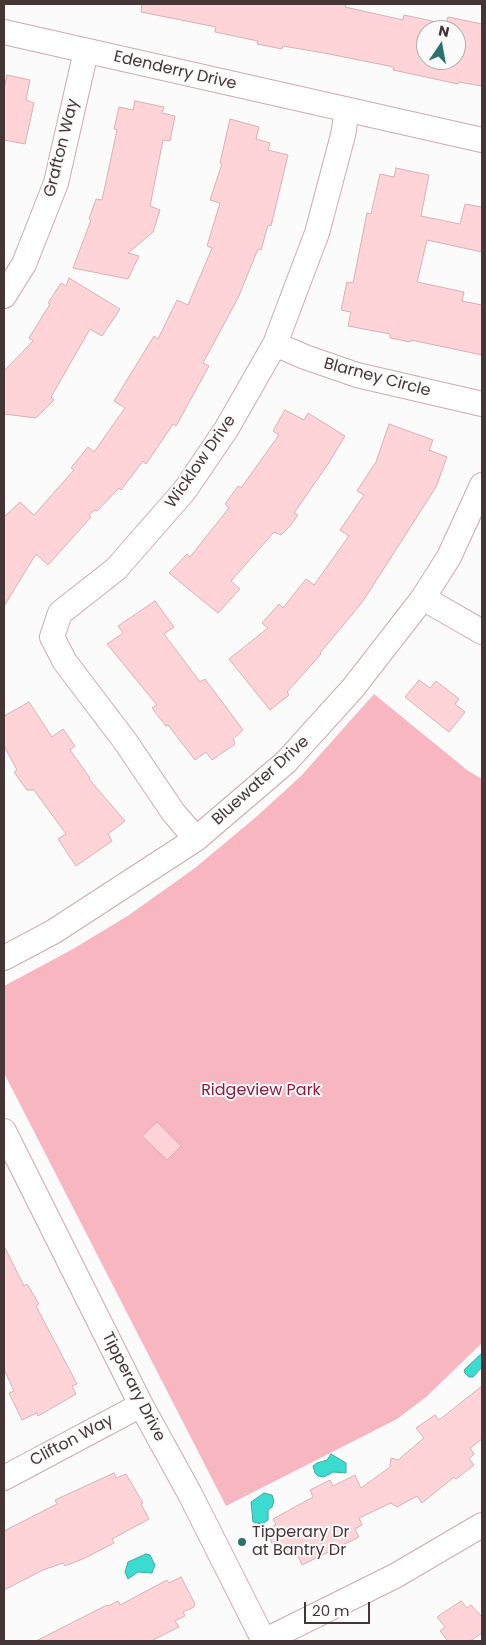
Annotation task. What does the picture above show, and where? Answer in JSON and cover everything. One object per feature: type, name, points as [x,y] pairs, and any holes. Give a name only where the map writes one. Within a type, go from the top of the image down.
[{"type":"street","name":"Edenderry Drive","points":[[4,32],[347,111]]},
{"type":"street","name":"Grafton Way","points":[[4,296],[24,264],[56,183],[86,51]]},
{"type":"street","points":[[347,111],[482,140]]},
{"type":"street","name":"Wicklow Drive","points":[[196,839],[174,812],[125,741],[65,662],[52,637],[60,613],[116,569],[185,490],[227,428],[275,344],[317,233],[343,134],[347,111]]},
{"type":"street","name":"Blarney Circle","points":[[275,344],[305,358],[356,375],[482,404]]},
{"type":"street","name":"Bluewater Drive","points":[[4,958],[53,932],[196,839],[286,762],[354,688],[423,598],[449,557],[482,485]]},
{"type":"street","points":[[423,598],[482,632]]},
{"type":"street","name":"Tipperary Drive","points":[[4,1131],[141,1405],[190,1494],[264,1641]]},
{"type":"street","name":"Clifton Way","points":[[4,1478],[141,1405]]},
{"type":"street","points":[[264,1641],[395,1576],[482,1525]]},
{"type":"green space","name":"Ridgeview Park","points":[[374,694],[467,770],[482,779],[482,1343],[426,1397],[397,1419],[226,1506],[4,1073],[4,986],[73,949],[129,915],[195,868],[301,776]]},
{"type":"water","points":[[482,1353],[482,1367],[473,1377],[469,1377],[464,1372],[465,1369]]},
{"type":"water","points":[[331,1454],[346,1463],[346,1473],[333,1472],[324,1477],[318,1476],[313,1466],[327,1460]]},
{"type":"water","points":[[264,1493],[272,1495],[274,1501],[272,1507],[268,1510],[268,1520],[262,1524],[253,1522],[251,1502]]},
{"type":"water","points":[[146,1554],[150,1555],[155,1565],[152,1573],[138,1572],[128,1579],[125,1572],[128,1562]]},
{"type":"building","points":[[142,4],[346,4],[345,7],[403,20],[404,15],[427,20],[416,20],[416,70],[466,70],[466,21],[482,24],[482,86],[459,82],[458,84],[393,70],[394,67],[324,53],[283,46],[282,49],[257,44],[258,41],[215,32],[216,27],[141,12]]},
{"type":"building","points":[[448,17],[463,20],[447,20]]},
{"type":"building","points":[[7,75],[30,80],[26,100],[34,103],[25,144],[4,140],[4,89]]},
{"type":"building","points":[[135,101],[164,107],[162,113],[175,116],[170,141],[163,140],[150,206],[160,210],[153,232],[128,253],[139,256],[128,279],[73,268],[91,220],[89,219],[96,199],[102,200],[117,130],[114,129],[119,107],[133,110]]},
{"type":"building","points":[[230,119],[259,127],[256,139],[270,143],[268,150],[288,155],[271,226],[268,225],[261,250],[258,249],[238,298],[203,363],[209,366],[176,426],[173,424],[146,464],[143,461],[121,490],[119,488],[97,511],[95,510],[89,515],[91,517],[48,565],[36,554],[4,606],[4,517],[20,502],[34,515],[74,470],[71,468],[88,447],[94,452],[125,408],[114,401],[154,336],[158,339],[177,300],[188,305],[212,248],[207,246],[220,203],[210,200],[222,164],[220,163]]},
{"type":"building","points":[[396,168],[429,175],[421,216],[460,224],[465,204],[482,207],[482,252],[427,240],[417,282],[464,292],[462,301],[482,305],[482,355],[411,340],[410,342],[390,338],[390,334],[348,326],[351,312],[341,310],[347,282],[353,283],[367,213],[371,214],[380,174],[394,177]]},
{"type":"building","points":[[69,278],[120,309],[102,336],[90,329],[51,397],[54,400],[36,418],[4,414],[4,371],[33,341],[29,338],[50,304],[48,303],[61,283],[66,286]]},
{"type":"building","points":[[285,410],[304,420],[308,413],[345,436],[294,513],[298,515],[290,526],[281,535],[274,532],[231,581],[240,589],[218,613],[169,573],[187,554],[190,557],[229,508],[225,504],[238,486],[241,488],[279,435],[273,431]]},
{"type":"building","points":[[389,424],[433,440],[429,450],[447,457],[436,487],[363,601],[321,654],[287,692],[289,695],[270,710],[229,659],[268,628],[262,623],[279,604],[283,608],[306,579],[314,585],[349,536],[340,530],[364,495],[357,491],[376,462]]},
{"type":"building","points":[[155,601],[174,627],[164,634],[200,682],[205,679],[243,730],[233,739],[235,744],[212,760],[206,752],[195,760],[152,708],[157,705],[107,644],[123,633],[118,626]]},
{"type":"building","points":[[419,680],[430,688],[436,681],[459,699],[455,704],[465,712],[449,732],[405,697]]},
{"type":"building","points":[[29,702],[52,737],[63,729],[75,746],[70,750],[89,779],[125,821],[108,834],[112,841],[76,866],[58,839],[66,834],[34,790],[27,790],[14,772],[17,770],[4,746],[4,716]]},
{"type":"building","points":[[157,1122],[181,1146],[167,1160],[142,1136]]},
{"type":"building","points":[[4,1246],[24,1286],[27,1284],[39,1304],[36,1306],[77,1384],[72,1386],[76,1394],[38,1416],[37,1413],[22,1420],[9,1393],[14,1391],[4,1369]]},
{"type":"building","points":[[482,1386],[482,1439],[470,1448],[474,1454],[469,1459],[474,1465],[456,1479],[454,1477],[422,1503],[417,1496],[397,1507],[391,1503],[359,1518],[362,1525],[355,1529],[359,1537],[302,1565],[297,1554],[290,1556],[288,1552],[279,1556],[265,1530],[276,1525],[273,1519],[313,1497],[310,1490],[330,1480],[333,1486],[355,1475],[361,1488],[390,1467],[391,1458],[398,1460],[424,1438],[416,1428],[435,1415],[439,1420]]},
{"type":"building","points":[[114,1473],[116,1478],[126,1474],[143,1503],[141,1504],[149,1519],[112,1539],[114,1543],[85,1558],[65,1566],[63,1563],[43,1570],[4,1590],[4,1531],[57,1504],[55,1500]]},
{"type":"building","points":[[181,1577],[195,1604],[194,1607],[183,1612],[185,1616],[175,1621],[179,1627],[151,1641],[36,1641],[107,1605],[118,1601],[120,1605],[167,1580],[169,1583]]},
{"type":"building","points":[[461,1601],[467,1608],[471,1605],[482,1617],[482,1633],[470,1641],[448,1641],[440,1631],[445,1627],[437,1617]]},
{"type":"place","name":"Tipperary Dr at Bantry Dr","points":[[242,1542]]}]
